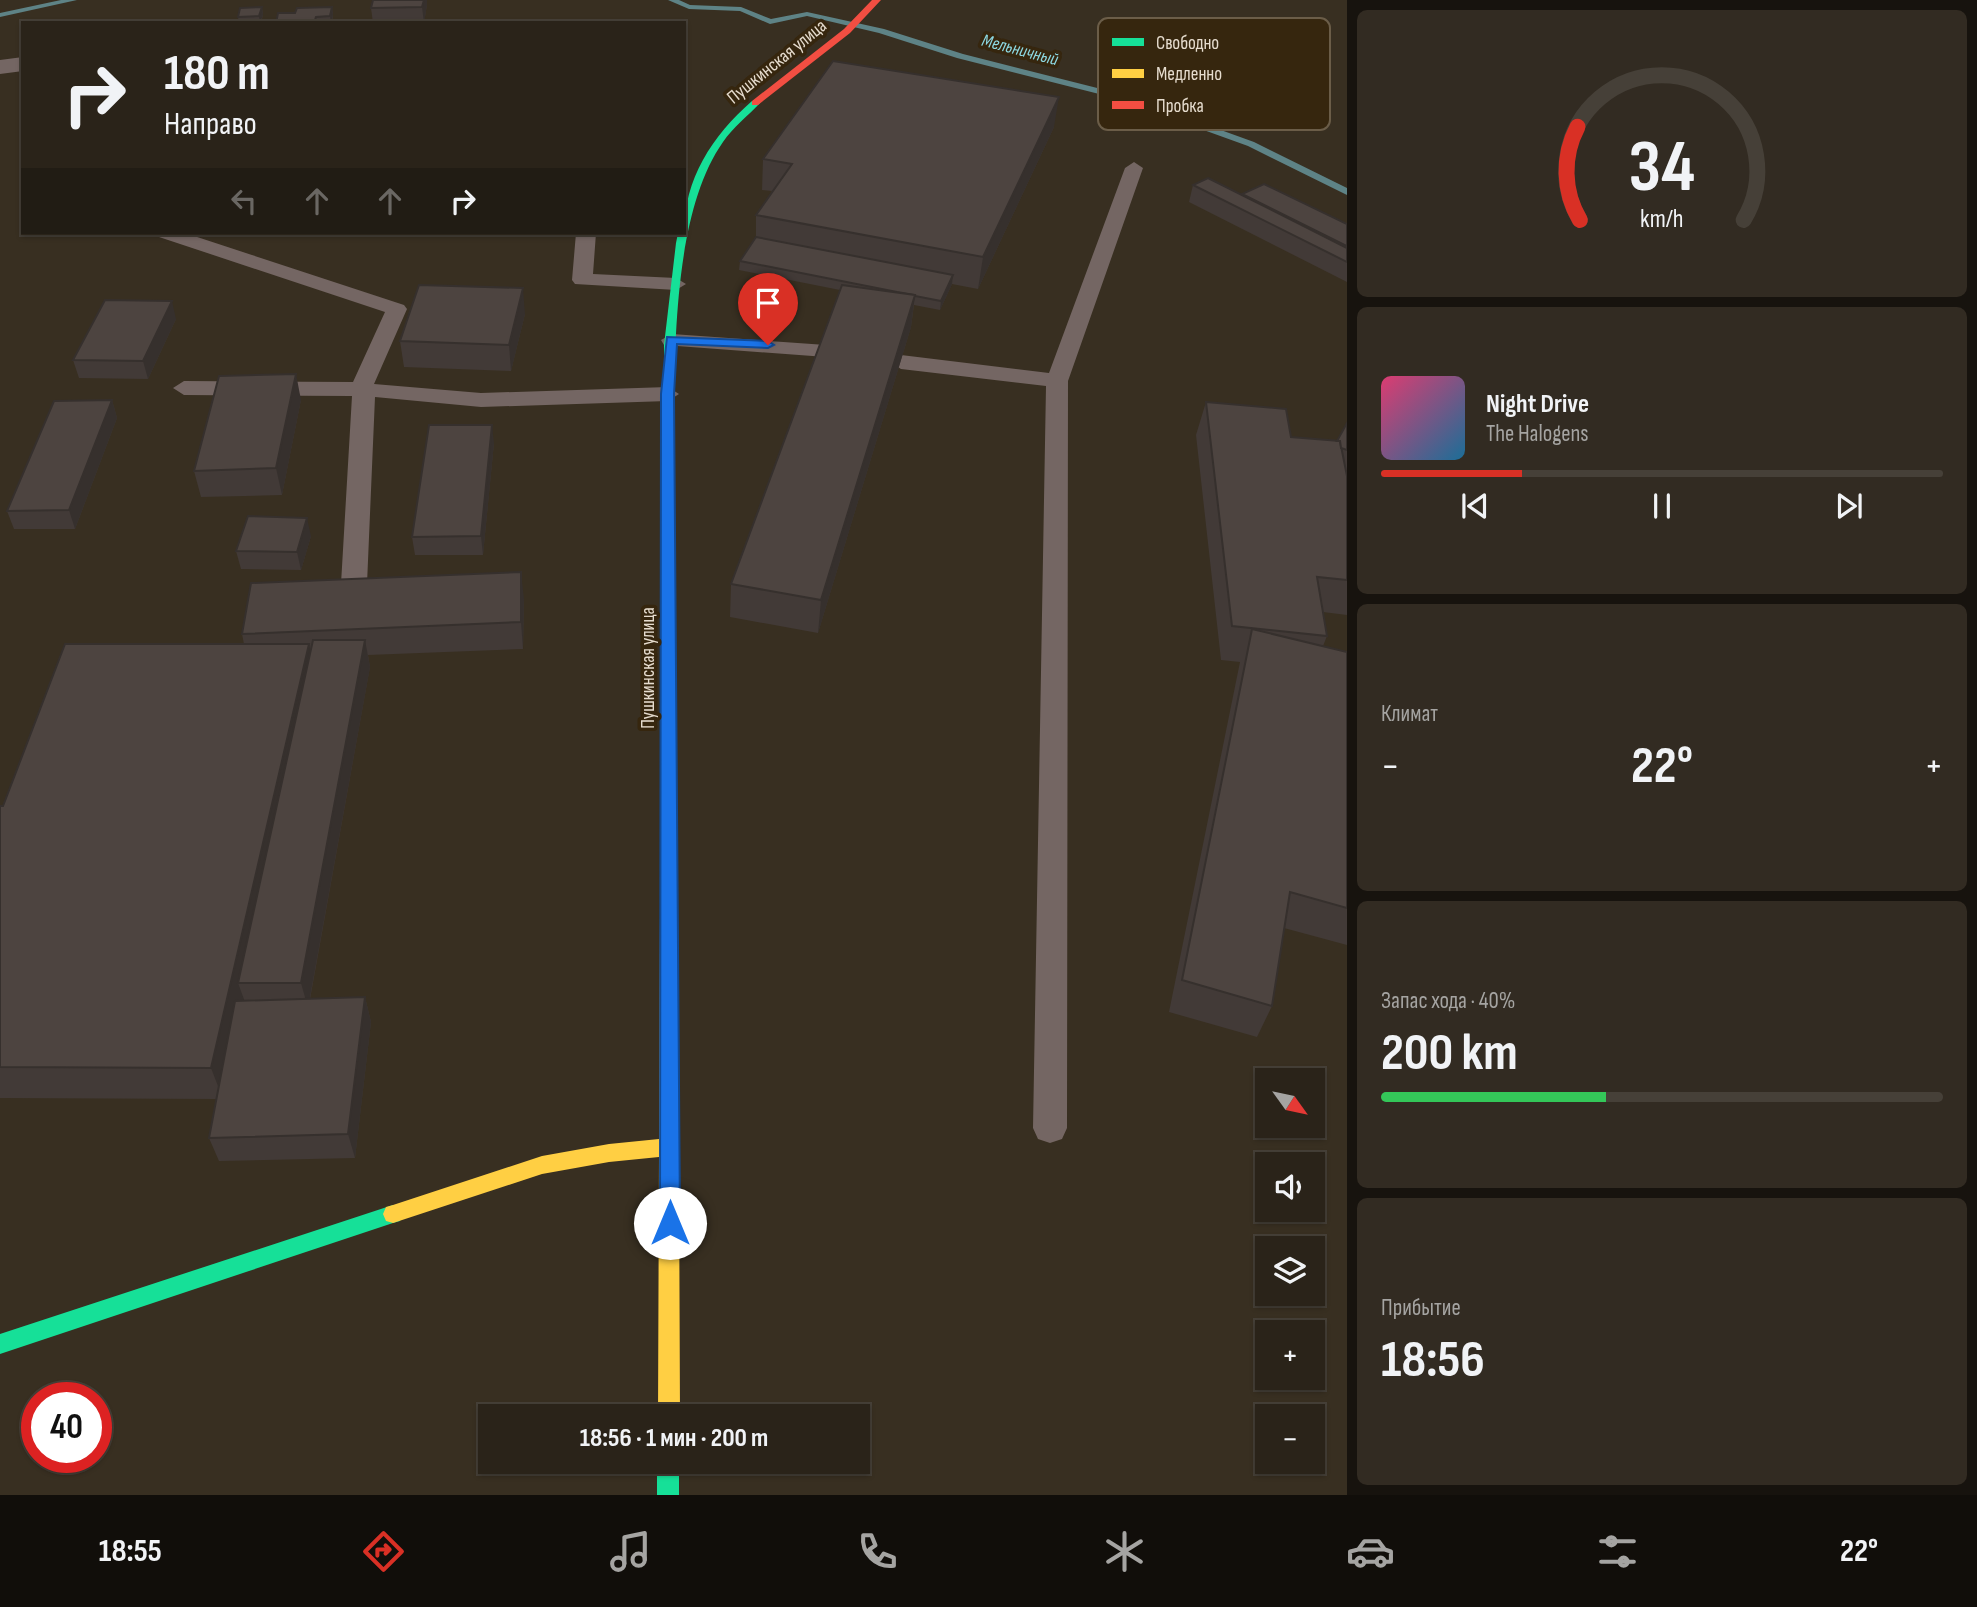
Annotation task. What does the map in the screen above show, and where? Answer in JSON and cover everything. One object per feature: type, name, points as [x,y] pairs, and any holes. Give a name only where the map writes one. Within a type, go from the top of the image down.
[{"type":"street","name":"Пушкинская улица","points":[[686,215],[689,194],[712,149],[747,110],[842,36],[877,0]]},
{"type":"street","points":[[0,67],[21,64]]},
{"type":"street","name":"Пушкинская улица","points":[[669,1404],[668,394],[676,284],[683,235]]},
{"type":"street","points":[[0,1344],[542,1165],[670,1147]]},
{"type":"street","points":[[668,1474],[668,1495]]},
{"type":"lane","points":[[1050,1128],[1057,381],[1134,168]]},
{"type":"lane","points":[[172,235],[397,309],[361,389],[365,401],[354,584]]},
{"type":"lane","points":[[586,235],[582,279],[676,284]]},
{"type":"lane","points":[[672,340],[826,351]]},
{"type":"lane","points":[[901,362],[1057,381]]},
{"type":"lane","points":[[184,388],[361,389],[481,400],[668,394]]},
{"type":"building","points":[[373,0],[424,0],[422,7],[371,8]]},
{"type":"building","points":[[262,7],[259,16],[238,17],[240,8]]},
{"type":"building","points":[[332,7],[330,16],[316,17],[315,21],[276,21],[278,13],[295,13],[297,8]]},
{"type":"building","points":[[833,61],[1059,97],[983,257],[756,215],[792,164],[763,159]]},
{"type":"building","points":[[1208,178],[1347,248],[1347,262],[1193,185]]},
{"type":"building","points":[[1264,184],[1347,224],[1347,246],[1242,194]]},
{"type":"building","points":[[756,237],[953,275],[941,301],[740,261]]},
{"type":"building","points":[[419,285],[523,288],[509,345],[400,341]]},
{"type":"building","points":[[842,285],[915,295],[821,600],[731,584]]},
{"type":"building","points":[[105,300],[172,301],[143,361],[73,360]]},
{"type":"building","points":[[296,374],[276,468],[194,471],[219,376]]},
{"type":"building","points":[[112,400],[69,510],[7,511],[54,401]]},
{"type":"building","points":[[1206,402],[1286,409],[1291,437],[1340,441],[1347,476],[1347,580],[1317,577],[1327,636],[1232,626]]},
{"type":"building","points":[[1347,423],[1347,450],[1341,448],[1340,441],[1337,441]]},
{"type":"building","points":[[429,425],[492,425],[481,536],[412,537]]},
{"type":"building","points":[[248,516],[307,518],[297,552],[236,551]]},
{"type":"building","points":[[521,572],[521,622],[242,634],[251,583]]},
{"type":"building","points":[[1252,629],[1347,652],[1347,908],[1290,892],[1272,1006],[1182,980]]},
{"type":"building","points":[[313,640],[365,640],[301,983],[238,983]]},
{"type":"building","points":[[65,644],[309,644],[211,1068],[0,1067],[0,806],[3,806]]},
{"type":"building","points":[[365,997],[348,1134],[209,1138],[235,1001]]},
{"type":"waterway","name":"Мельничный","points":[[0,15],[73,0]]},
{"type":"waterway","name":"Мельничный","points":[[630,0],[639,0]]},
{"type":"waterway","name":"Мельничный","points":[[672,0],[689,7],[741,9],[770,22],[807,14],[881,31],[960,56],[1098,91]]},
{"type":"waterway","name":"Мельничный","points":[[1212,130],[1251,144],[1347,192]]},
{"type":"traffic: fast","points":[[686,222],[699,179],[716,144],[755,103]]},
{"type":"traffic: fast","points":[[668,408],[672,311],[683,235]]},
{"type":"traffic: fast","points":[[0,1344],[393,1214]]},
{"type":"traffic: fast","points":[[668,1474],[668,1495]]},
{"type":"traffic: slow","points":[[669,916],[669,1404]]},
{"type":"traffic: slow","points":[[393,1214],[542,1165],[609,1153],[670,1147]]},
{"type":"traffic: jam","points":[[755,103],[847,31],[877,0]]},
{"type":"traffic: jam","points":[[668,408],[669,916]]},
{"type":"route","points":[[670,1223],[668,394],[672,340],[768,345]]}]
